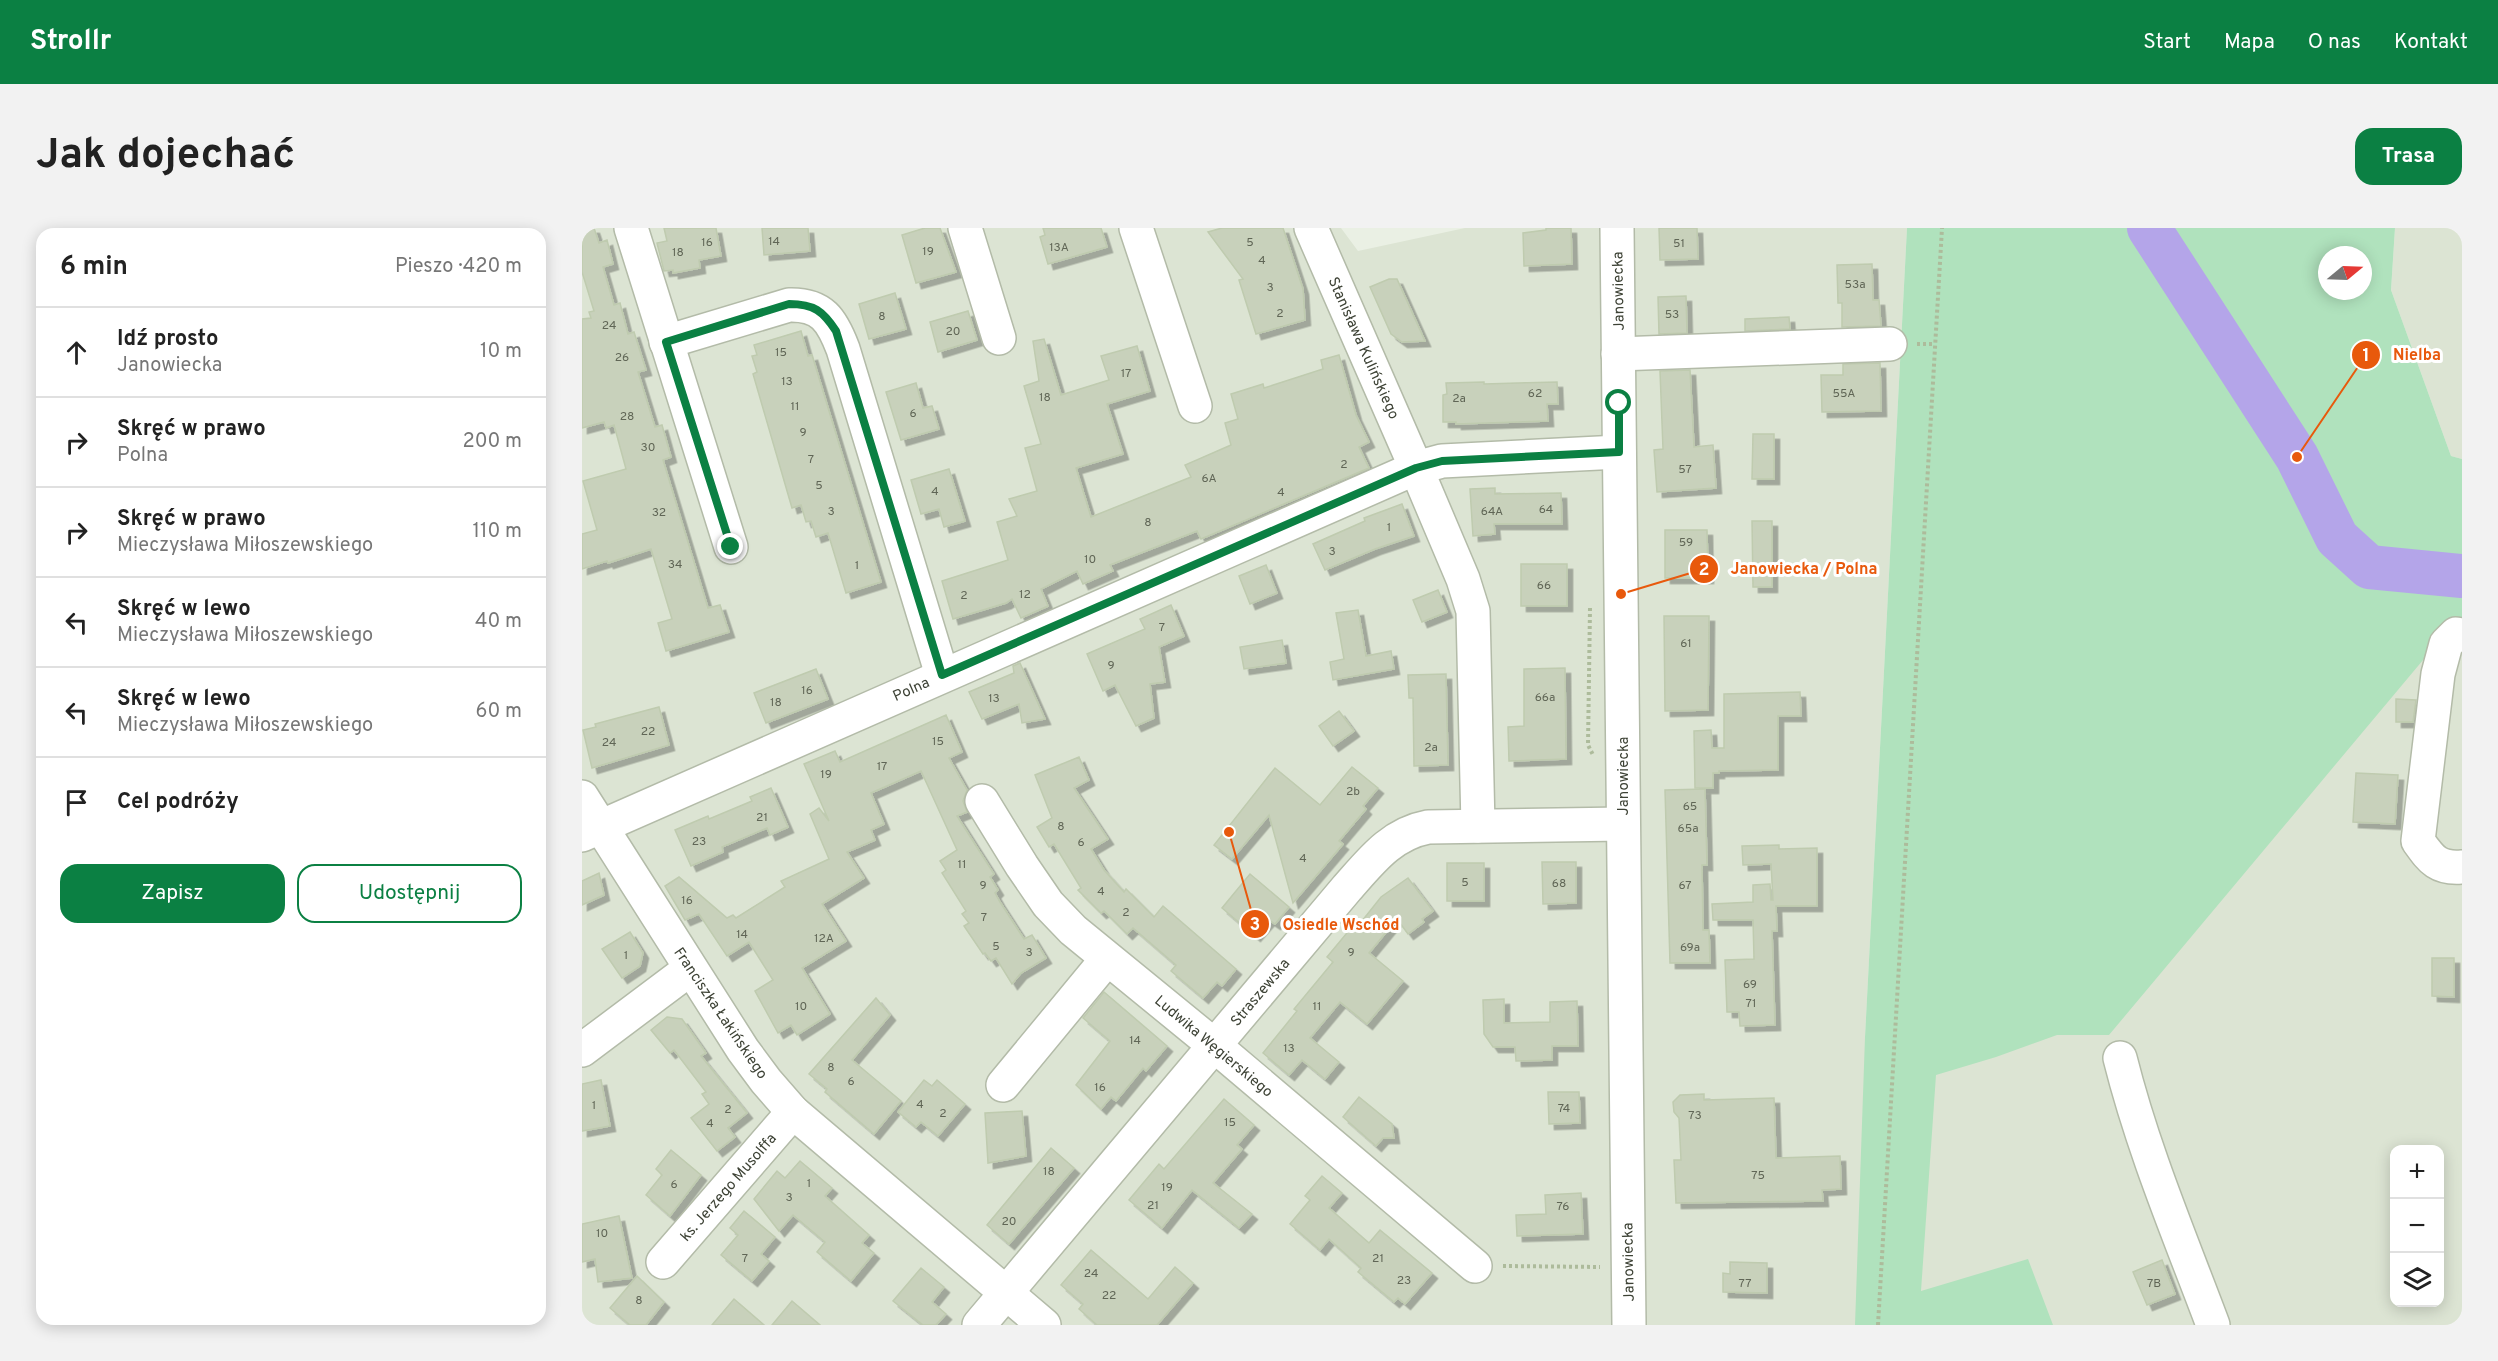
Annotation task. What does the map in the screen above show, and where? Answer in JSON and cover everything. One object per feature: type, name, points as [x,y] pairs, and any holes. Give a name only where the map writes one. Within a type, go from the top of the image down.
[{"type":"street","points":[[632,228],[731,547]]},
{"type":"street","points":[[965,228],[999,338]]},
{"type":"street","points":[[1136,228],[1196,406]]},
{"type":"street","name":"Stanisława Kulińskiego","points":[[1311,228],[1463,579],[1473,611],[1478,826]]},
{"type":"street","name":"Janowiecka","points":[[1617,228],[1629,1325]]},
{"type":"street","points":[[666,342],[789,304],[805,304],[828,318],[843,349],[942,675]]},
{"type":"street","points":[[1618,354],[1890,344]]},
{"type":"street","name":"Polna","points":[[591,831],[1416,468],[1442,461],[1619,452]]},
{"type":"street","points":[[2462,634],[2456,634],[2446,644],[2438,674],[2418,841],[2433,862],[2462,867]]},
{"type":"street","name":"Franciszka Łakińskiego","points":[[582,796],[591,831],[690,969],[743,1050],[793,1112],[1044,1325]]},
{"type":"street","name":"Ludwika Węgierskiego","points":[[982,801],[1048,904],[1073,930],[1215,1046],[1475,1266]]},
{"type":"street","name":"Straszewska","points":[[979,1325],[1386,845],[1417,829],[1623,824]]},
{"type":"street","points":[[1003,1085],[1107,959]]},
{"type":"street","points":[[582,1050],[690,969]]},
{"type":"street","points":[[2120,1058],[2131,1103],[2146,1147],[2212,1325]]},
{"type":"street","name":"ks. Jerzego Musolffa","points":[[663,1262],[793,1112]]},
{"type":"path","points":[[1878,1325],[1942,228]]},
{"type":"path","points":[[1475,1266],[1628,1267]]},
{"type":"shaded area","points":[[582,228],[1341,228],[1358,251],[1465,228],[1907,228],[1865,1037],[2449,629],[2462,630],[2462,1325],[582,1325]]},
{"type":"shaded area","points":[[2395,228],[2462,228],[2462,459],[2451,456],[2391,290]]},
{"type":"green space","points":[[1907,228],[2395,228],[2391,290],[2451,456],[2462,459],[2462,630],[2449,629],[2109,1035],[2057,1035],[1936,1075],[1921,1291],[2028,1259],[2053,1325],[1855,1325],[1865,1037]]},
{"type":"building","points":[[582,228],[594,228],[599,243],[607,240],[613,264],[603,267],[614,305],[620,303],[628,334],[634,332],[646,370],[638,372],[655,427],[662,425],[671,457],[663,460],[708,608],[720,605],[729,632],[666,651],[658,623],[672,619],[651,549],[582,569],[582,534],[597,530],[583,481],[626,469],[614,425],[606,428],[604,422],[582,428],[582,319],[591,318],[589,312],[594,311],[582,272]]},
{"type":"building","points":[[664,228],[716,228],[721,256],[699,260],[700,268],[673,273],[673,270],[664,271],[657,243],[667,241]]},
{"type":"building","points":[[762,228],[808,228],[810,251],[764,255]]},
{"type":"building","points":[[925,228],[940,228],[956,272],[916,283],[902,235]]},
{"type":"building","points":[[1043,228],[1101,228],[1107,247],[1048,264],[1040,237],[1045,235]]},
{"type":"building","points":[[1222,228],[1283,228],[1303,289],[1305,320],[1256,334],[1239,280],[1243,279],[1208,232]]},
{"type":"building","points":[[1546,228],[1571,228],[1572,264],[1524,266],[1523,233],[1546,230]]},
{"type":"building","points":[[1659,228],[1697,228],[1698,259],[1660,260]]},
{"type":"building","points":[[1872,264],[1873,300],[1879,300],[1881,326],[1842,327],[1842,303],[1838,303],[1837,265]]},
{"type":"building","points":[[1389,279],[1397,279],[1425,341],[1402,342],[1391,334],[1370,287]]},
{"type":"building","points":[[895,293],[906,329],[869,339],[859,304]]},
{"type":"building","points":[[1686,296],[1687,333],[1659,334],[1658,297]]},
{"type":"building","points":[[968,311],[977,340],[938,352],[930,322]]},
{"type":"building","points":[[1789,317],[1790,329],[1745,331],[1745,319]]},
{"type":"building","points":[[801,331],[808,356],[812,355],[881,582],[846,593],[828,533],[816,537],[811,521],[806,522],[801,505],[792,508],[753,374],[757,372],[752,356],[757,355],[754,345]]},
{"type":"building","points":[[1044,339],[1061,395],[1109,380],[1101,356],[1137,346],[1150,391],[1107,404],[1123,454],[1076,468],[1091,517],[1191,477],[1185,465],[1231,445],[1225,423],[1238,419],[1231,394],[1263,384],[1264,388],[1323,369],[1321,360],[1339,355],[1356,415],[1369,442],[1359,447],[1369,468],[1201,539],[1197,531],[1110,565],[1113,571],[1083,584],[1077,571],[1041,589],[1048,606],[1021,618],[1012,599],[1006,603],[953,619],[942,581],[1008,560],[997,522],[1017,516],[1009,499],[1037,491],[1025,448],[1041,444],[1024,386],[1039,381],[1033,341]]},
{"type":"building","points":[[1880,363],[1881,411],[1822,412],[1821,375],[1843,375],[1843,364]]},
{"type":"building","points":[[1690,370],[1694,447],[1713,445],[1716,488],[1657,492],[1654,450],[1663,449],[1660,371]]},
{"type":"building","points":[[1484,382],[1484,384],[1557,382],[1558,404],[1547,404],[1548,421],[1456,424],[1456,422],[1443,422],[1443,395],[1447,394],[1446,383]]},
{"type":"building","points":[[916,383],[923,408],[932,406],[939,429],[901,440],[886,392]]},
{"type":"building","points":[[1753,434],[1774,434],[1774,479],[1752,479]]},
{"type":"building","points":[[949,469],[965,521],[944,527],[939,509],[921,514],[911,480]]},
{"type":"building","points":[[1495,488],[1495,494],[1561,493],[1562,524],[1494,524],[1495,534],[1473,536],[1470,489]]},
{"type":"building","points":[[1402,504],[1414,536],[1325,570],[1313,544],[1365,521],[1364,518]]},
{"type":"building","points":[[1752,521],[1772,521],[1772,587],[1753,587]]},
{"type":"building","points":[[1665,530],[1707,530],[1708,578],[1665,578]]},
{"type":"building","points":[[1521,564],[1567,564],[1567,606],[1521,606]]},
{"type":"building","points":[[1266,565],[1277,593],[1250,604],[1239,576]]},
{"type":"building","points":[[1438,590],[1447,612],[1422,622],[1413,600]]},
{"type":"building","points":[[1171,605],[1184,636],[1159,647],[1165,682],[1150,684],[1154,718],[1136,726],[1115,685],[1103,691],[1087,654],[1145,629],[1140,619]]},
{"type":"building","points":[[1358,610],[1366,656],[1391,651],[1394,669],[1333,680],[1330,662],[1344,659],[1336,613]]},
{"type":"building","points":[[1664,616],[1709,616],[1708,710],[1665,711]]},
{"type":"building","points":[[1282,640],[1286,663],[1244,669],[1240,647]]},
{"type":"building","points":[[1020,663],[1045,719],[1022,723],[1019,704],[982,719],[969,692],[1014,673],[1013,666]]},
{"type":"building","points":[[1565,668],[1566,759],[1509,761],[1508,727],[1524,726],[1524,669]]},
{"type":"building","points":[[816,669],[828,699],[766,723],[754,693]]},
{"type":"building","points":[[1446,674],[1448,765],[1414,766],[1413,698],[1409,698],[1408,675]]},
{"type":"building","points":[[1800,692],[1801,716],[1778,716],[1778,770],[1719,771],[1719,773],[1713,773],[1713,788],[1695,788],[1694,731],[1711,730],[1712,748],[1724,748],[1724,694]]},
{"type":"building","points":[[2396,699],[2416,700],[2413,722],[2396,722]]},
{"type":"building","points":[[659,707],[669,745],[592,768],[583,730],[596,727],[595,724]]},
{"type":"building","points":[[1339,711],[1354,731],[1333,746],[1319,726]]},
{"type":"building","points":[[946,715],[962,752],[949,758],[967,790],[963,801],[967,812],[957,816],[994,874],[990,877],[998,890],[995,893],[1000,902],[1024,939],[1032,935],[1046,958],[1021,973],[1012,984],[996,958],[991,961],[985,953],[983,954],[964,926],[969,923],[962,914],[966,911],[942,873],[946,870],[940,861],[957,850],[921,771],[871,793],[884,824],[871,830],[875,840],[847,852],[864,878],[822,904],[846,941],[802,968],[830,1014],[797,1035],[791,1025],[778,1033],[755,991],[773,980],[749,942],[727,956],[699,914],[685,920],[665,886],[679,877],[727,918],[733,915],[736,918],[785,887],[781,881],[829,859],[810,814],[819,808],[829,821],[804,764],[835,751],[840,762]]},
{"type":"building","points":[[1079,757],[1089,780],[1074,788],[1108,839],[1091,849],[1104,870],[1124,892],[1126,889],[1154,917],[1163,906],[1236,969],[1222,986],[1217,982],[1203,998],[1171,971],[1176,965],[1133,928],[1127,934],[1078,890],[1081,888],[1054,844],[1049,847],[1037,827],[1052,818],[1035,775]]},
{"type":"building","points":[[1352,767],[1378,788],[1363,806],[1366,809],[1339,841],[1343,844],[1293,903],[1269,815],[1232,859],[1214,845],[1275,768],[1320,805]]},
{"type":"building","points":[[2356,773],[2398,775],[2395,824],[2353,822]]},
{"type":"building","points":[[771,788],[788,827],[770,835],[767,828],[722,847],[723,852],[691,866],[675,830],[752,801],[750,797]]},
{"type":"building","points":[[1705,789],[1707,865],[1702,865],[1703,930],[1709,930],[1710,963],[1670,963],[1665,790]]},
{"type":"building","points":[[1779,845],[1779,849],[1817,848],[1817,906],[1776,906],[1777,931],[1772,931],[1775,1025],[1740,1026],[1739,1012],[1727,1012],[1725,960],[1754,959],[1753,920],[1713,920],[1712,904],[1753,902],[1753,885],[1770,884],[1771,900],[1773,900],[1771,864],[1743,865],[1742,846]]},
{"type":"building","points":[[1542,862],[1576,862],[1576,903],[1543,904]]},
{"type":"building","points":[[1447,863],[1484,863],[1484,901],[1447,901]]},
{"type":"building","points":[[599,873],[604,895],[582,905],[582,881]]},
{"type":"building","points":[[1250,874],[1289,907],[1275,924],[1269,920],[1255,936],[1222,908]]},
{"type":"building","points":[[1408,878],[1433,911],[1422,919],[1424,922],[1408,934],[1397,919],[1369,953],[1403,981],[1367,1024],[1340,1002],[1310,1038],[1339,1062],[1325,1079],[1302,1060],[1289,1075],[1263,1053],[1297,1011],[1294,1009],[1333,962],[1327,957],[1351,928],[1354,931],[1381,897]]},
{"type":"building","points":[[630,932],[643,953],[640,966],[622,978],[602,949]]},
{"type":"building","points":[[2432,958],[2454,958],[2454,997],[2432,996]]},
{"type":"building","points":[[1104,992],[1167,1046],[1146,1071],[1143,1068],[1116,1101],[1111,1097],[1101,1109],[1076,1085],[1110,1041],[1083,1018]]},
{"type":"building","points":[[876,998],[890,1015],[852,1060],[901,1101],[874,1134],[825,1092],[827,1089],[809,1074]]},
{"type":"building","points":[[1504,999],[1504,1023],[1550,1022],[1550,1002],[1577,1001],[1578,1046],[1552,1046],[1552,1060],[1516,1061],[1515,1047],[1493,1047],[1484,1034],[1483,1000]]},
{"type":"building","points":[[667,1017],[682,1019],[706,1053],[701,1056],[747,1113],[728,1128],[735,1137],[717,1151],[691,1118],[709,1104],[702,1094],[706,1092],[674,1050],[670,1053],[651,1030]]},
{"type":"building","points":[[601,1080],[610,1126],[582,1131],[582,1084]]},
{"type":"building","points":[[924,1080],[932,1086],[937,1080],[965,1104],[938,1136],[921,1122],[916,1127],[898,1112]]},
{"type":"building","points":[[1548,1092],[1579,1092],[1580,1123],[1549,1124]]},
{"type":"building","points":[[1704,1094],[1704,1100],[1774,1098],[1776,1158],[1840,1156],[1841,1189],[1822,1190],[1823,1201],[1676,1203],[1674,1160],[1681,1160],[1679,1118],[1674,1112],[1673,1102],[1680,1095]]},
{"type":"building","points":[[1359,1097],[1392,1124],[1394,1138],[1383,1138],[1376,1146],[1343,1117]]},
{"type":"building","points":[[1224,1099],[1254,1125],[1237,1145],[1242,1149],[1213,1183],[1252,1214],[1239,1228],[1192,1190],[1162,1228],[1129,1200],[1159,1164],[1164,1169]]},
{"type":"building","points":[[1022,1111],[1026,1156],[988,1163],[985,1113]]},
{"type":"building","points":[[1051,1148],[1074,1168],[1009,1244],[987,1225]]},
{"type":"building","points":[[671,1150],[701,1175],[670,1216],[646,1195],[662,1175],[656,1169]]},
{"type":"building","points":[[800,1161],[832,1188],[825,1196],[869,1235],[862,1243],[874,1253],[851,1281],[817,1252],[825,1242],[793,1215],[779,1231],[754,1199],[777,1171],[785,1178]]},
{"type":"building","points":[[1322,1176],[1342,1193],[1329,1208],[1369,1243],[1380,1230],[1432,1273],[1405,1304],[1398,1298],[1394,1302],[1358,1272],[1361,1268],[1329,1239],[1320,1250],[1290,1224],[1310,1200],[1305,1196]]},
{"type":"building","points":[[1581,1193],[1583,1234],[1517,1236],[1516,1215],[1546,1214],[1545,1195]]},
{"type":"building","points":[[744,1211],[775,1237],[761,1254],[769,1261],[752,1281],[721,1255],[738,1235],[730,1228]]},
{"type":"building","points":[[619,1216],[632,1278],[598,1282],[595,1259],[582,1262],[582,1224]]},
{"type":"building","points":[[1091,1250],[1148,1299],[1175,1267],[1193,1283],[1157,1325],[1097,1325],[1079,1309],[1083,1304],[1061,1285]]},
{"type":"building","points":[[2162,1260],[2175,1294],[2147,1305],[2133,1272]]},
{"type":"building","points":[[1730,1262],[1767,1263],[1767,1293],[1723,1292],[1723,1273],[1730,1274]]},
{"type":"building","points":[[921,1268],[944,1287],[932,1302],[946,1314],[936,1325],[923,1325],[893,1301]]},
{"type":"building","points":[[637,1276],[664,1302],[646,1325],[630,1325],[610,1308]]},
{"type":"building","points":[[734,1299],[764,1325],[712,1325]]},
{"type":"building","points":[[792,1301],[820,1325],[772,1325]]},
{"type":"waterway","points":[[2149,228],[2297,457],[2337,538],[2369,567],[2462,576]]},
{"type":"place","name":"Nielba","points":[[2297,457]]},
{"type":"place","name":"Janowiecka / Polna","points":[[1621,594]]},
{"type":"place","name":"Osiedle Wschód","points":[[1229,832]]},
{"type":"route","points":[[731,547],[666,342],[789,304],[805,304],[818,310],[828,318],[836,331],[942,675],[1416,468],[1442,461],[1619,452],[1619,403]]}]
